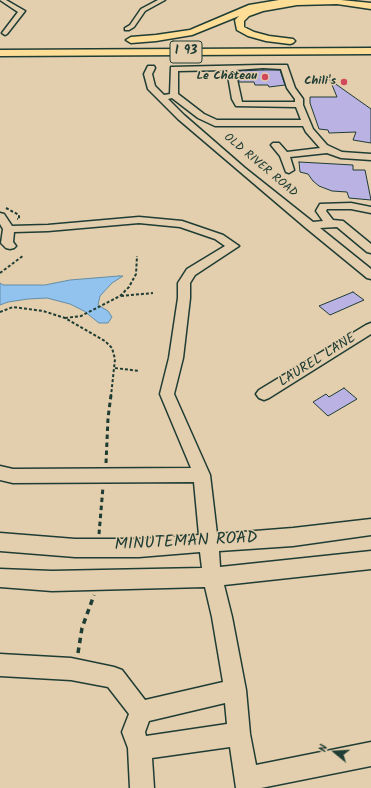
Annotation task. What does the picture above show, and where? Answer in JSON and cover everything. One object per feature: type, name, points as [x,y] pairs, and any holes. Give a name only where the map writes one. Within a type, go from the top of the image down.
[{"type":"highway","points":[[123,40],[156,38],[184,34],[204,28],[252,8],[294,0]]},
{"type":"highway","points":[[344,2],[371,6]]},
{"type":"highway","points":[[346,44],[270,39],[240,28],[239,20],[246,14],[262,9],[297,3],[371,2]]},
{"type":"highway","points":[[0,45],[28,43]]},
{"type":"highway","name":"I 93","points":[[0,45],[371,44]]},
{"type":"highway","name":"I 93","points":[[0,53],[371,52]]},
{"type":"street","points":[[2,0],[22,11],[5,33]]},
{"type":"street","points":[[127,29],[132,26],[143,10],[162,0]]},
{"type":"street","points":[[306,123],[215,123],[202,116],[174,95],[174,69],[284,67],[291,88],[299,99],[299,105],[309,130],[329,150],[341,155],[370,159]]},
{"type":"street","name":"OLD RIVER ROAD","points":[[150,68],[148,74],[151,87],[181,117],[242,170],[371,275]]},
{"type":"street","points":[[232,69],[236,99],[239,104],[299,105]]},
{"type":"street","points":[[162,98],[174,95]]},
{"type":"street","points":[[284,105],[289,123]]},
{"type":"street","points":[[276,145],[285,155],[289,170]]},
{"type":"street","points":[[285,155],[329,150]]},
{"type":"street","points":[[330,224],[321,211],[324,206],[351,206],[371,210]]},
{"type":"street","points":[[0,216],[9,229],[7,243],[10,246]]},
{"type":"street","points":[[9,229],[48,228],[139,220],[182,224],[219,237],[233,246],[190,272],[184,283],[184,298],[176,358],[167,394],[202,475],[212,577],[222,617],[235,690],[239,734],[247,783],[371,754]]},
{"type":"street","points":[[310,226],[339,223],[371,250]]},
{"type":"street","name":"LAUREL LANE","points":[[264,394],[371,328]]},
{"type":"street","points":[[0,473],[13,476],[202,475]]},
{"type":"street","name":"MINUTEMAN ROAD","points":[[0,542],[23,545],[139,548],[293,537],[371,527]]},
{"type":"street","points":[[0,578],[52,581],[96,581],[212,577],[371,560]]},
{"type":"street","points":[[0,664],[75,670],[114,678],[141,712]]},
{"type":"street","points":[[141,712],[235,690]]},
{"type":"street","points":[[141,712],[133,732],[140,748],[142,788]]},
{"type":"street","points":[[140,748],[239,734]]},
{"type":"path","points":[[0,273],[24,255]]},
{"type":"path","points":[[65,318],[81,316],[120,296],[129,287],[136,274],[137,256]]},
{"type":"path","points":[[120,296],[153,293]]},
{"type":"path","points":[[0,312],[14,307],[44,311],[65,318],[105,341],[112,348],[115,359],[115,368],[108,418],[98,548]]},
{"type":"path","points":[[115,368],[139,372]]},
{"type":"path","points":[[75,670],[82,628],[93,601],[96,581]]},
{"type":"water","points":[[123,276],[112,283],[100,296],[98,305],[108,311],[112,317],[108,323],[99,323],[84,311],[70,304],[47,298],[28,299],[8,302],[0,305],[0,283],[3,285],[45,285],[70,280]]},
{"type":"building","points":[[280,70],[285,85],[269,87],[268,85],[255,85],[254,82],[239,82],[237,71]]},
{"type":"building","points":[[330,80],[371,109],[371,143],[353,140],[356,132],[329,133],[328,130],[319,129],[310,103],[310,97],[337,97]]},
{"type":"building","points":[[299,162],[353,165],[353,170],[365,170],[371,200],[349,198],[347,192],[332,191],[319,186],[308,174],[300,172]]},
{"type":"building","points":[[353,292],[364,300],[330,315],[319,306]]},
{"type":"building","points":[[344,388],[357,399],[328,416],[313,402],[326,394],[329,397]]},
{"type":"place","name":"Le Château","points":[[265,77]]},
{"type":"place","name":"Chili's","points":[[344,82]]}]
